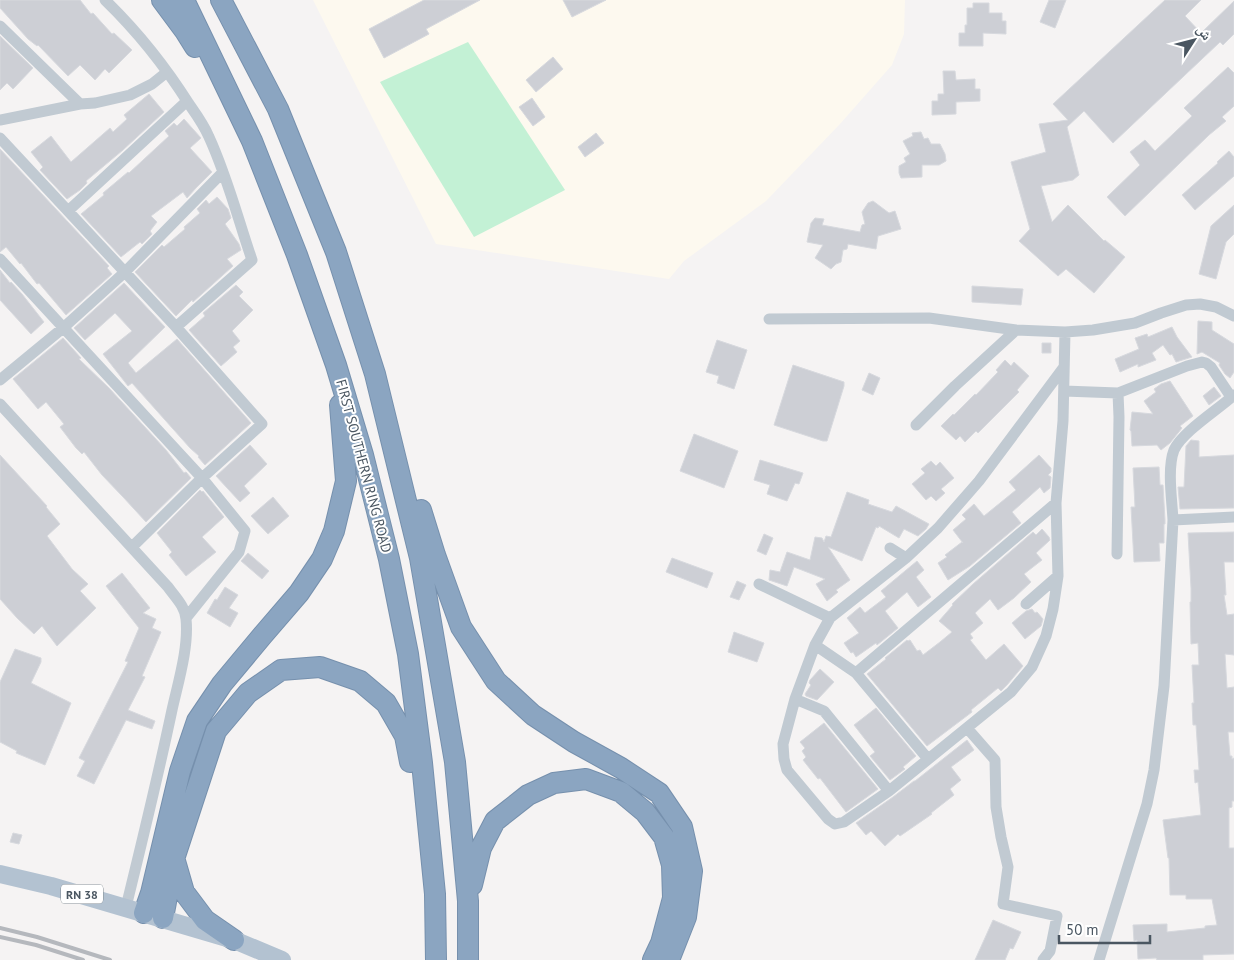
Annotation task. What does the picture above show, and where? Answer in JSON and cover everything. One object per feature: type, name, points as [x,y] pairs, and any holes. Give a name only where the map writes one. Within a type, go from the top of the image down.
[{"type":"highway","points":[[162,0],[185,31],[252,141]]},
{"type":"highway","name":"FIRST SOUTHERN RING ROAD","points":[[184,0],[252,141],[297,255],[336,365],[364,455],[389,559],[408,654],[422,763],[435,894],[436,960]]},
{"type":"highway","points":[[221,0],[278,109]]},
{"type":"highway","points":[[234,0],[336,252],[435,555],[461,627],[496,681],[541,720],[574,742],[659,792],[682,827],[692,872],[686,917],[669,960]]},
{"type":"highway","points":[[144,913],[151,893],[180,771],[197,721],[222,684],[299,593],[322,559],[334,531],[346,480],[336,365]]},
{"type":"highway","points":[[375,374],[422,568],[455,762],[468,901],[468,960]]},
{"type":"highway","points":[[144,913],[174,859],[216,731],[248,693],[281,670],[320,667],[360,681],[386,703],[405,736],[435,894]]},
{"type":"highway","points":[[468,901],[481,848],[495,821],[528,795],[554,783],[586,779],[621,792],[645,812],[664,837],[672,865],[673,898],[661,943],[653,960]]},
{"type":"highway","points":[[174,859],[184,892],[205,920],[234,940]]},
{"type":"main road","name":"RN 38","points":[[0,874],[51,886],[234,940],[282,960]]},
{"type":"street","points":[[105,0],[145,43],[167,72],[187,100],[208,136],[223,172],[252,260],[176,327]]},
{"type":"street","points":[[0,26],[80,104]]},
{"type":"street","points":[[0,120],[130,95],[152,84],[167,72]]},
{"type":"street","points":[[68,211],[187,100]]},
{"type":"street","points":[[0,138],[176,327],[262,424],[202,478],[132,547]]},
{"type":"street","points":[[0,380],[63,328],[125,272],[223,172]]},
{"type":"street","points":[[0,259],[202,478],[245,531],[239,552],[186,618]]},
{"type":"street","points":[[769,320],[929,318],[1016,330],[1065,332],[1093,330],[1135,323],[1186,305],[1200,304],[1216,307],[1234,316]]},
{"type":"street","points":[[916,425],[1016,330]]},
{"type":"street","points":[[1064,367],[979,481],[938,528],[881,579],[830,618],[815,645],[795,699],[783,744],[784,758],[787,770],[828,819],[835,824],[844,822],[889,791],[1011,692],[1032,667],[1046,636],[1053,609],[1058,576],[1056,503],[1063,421],[1065,332]]},
{"type":"street","points":[[1064,391],[1118,393],[1202,362],[1211,367],[1233,396],[1182,438],[1174,450],[1171,467],[1173,520],[1164,686],[1154,770],[1147,804],[1099,960]]},
{"type":"street","points":[[1117,554],[1118,393]]},
{"type":"street","points":[[0,404],[168,586],[181,604],[186,618],[184,656],[156,788],[144,913]]},
{"type":"street","points":[[856,673],[1056,503]]},
{"type":"street","points":[[1173,520],[1234,518]]},
{"type":"street","points":[[890,548],[906,558]]},
{"type":"street","points":[[1026,604],[1058,576]]},
{"type":"street","points":[[759,584],[830,618]]},
{"type":"street","points":[[815,645],[856,673],[928,759]]},
{"type":"street","points":[[795,699],[824,711],[889,791]]},
{"type":"street","points":[[966,728],[995,760],[996,807],[1008,867],[1003,904],[1057,916],[1050,951],[1043,960]]},
{"type":"shaded area","points":[[313,0],[905,0],[904,34],[892,65],[840,124],[766,201],[684,261],[669,279],[436,244]]},
{"type":"green space","points":[[468,42],[565,190],[474,237],[380,82]]},
{"type":"building","points":[[0,0],[80,0],[91,14],[93,13],[112,34],[114,33],[132,50],[109,73],[105,69],[95,80],[80,65],[68,76],[38,45],[28,39],[0,8]]},
{"type":"building","points":[[424,0],[480,0],[426,29],[429,34],[384,58],[369,29]]},
{"type":"building","points":[[563,0],[606,0],[572,17]]},
{"type":"building","points":[[1049,0],[1066,0],[1055,28],[1040,22]]},
{"type":"building","points":[[1165,0],[1201,0],[1185,16],[1201,33],[1234,1],[1234,34],[1223,45],[1220,42],[1113,143],[1084,111],[1067,127],[1079,175],[1073,180],[1041,186],[1052,222],[1068,205],[1104,241],[1125,257],[1094,293],[1066,269],[1058,276],[1019,241],[1030,229],[1011,162],[1046,152],[1039,124],[1068,120],[1053,104]]},
{"type":"building","points":[[973,3],[989,3],[989,13],[1002,13],[1002,21],[1006,21],[1006,34],[983,33],[983,46],[959,46],[959,33],[965,33],[965,25],[967,25],[967,8],[973,8]]},
{"type":"building","points":[[0,36],[33,68],[13,89],[7,83],[0,90]]},
{"type":"building","points":[[553,57],[563,69],[536,92],[526,80]]},
{"type":"building","points":[[1228,67],[1234,73],[1234,106],[1222,117],[1226,121],[1125,216],[1107,197],[1140,165],[1130,152],[1145,140],[1155,151],[1192,116],[1184,108]]},
{"type":"building","points":[[943,71],[955,71],[956,80],[975,79],[975,89],[980,89],[980,101],[956,102],[956,114],[932,115],[932,101],[938,101],[938,94],[944,94]]},
{"type":"building","points":[[149,94],[164,112],[86,181],[87,183],[80,190],[67,199],[40,170],[43,167],[31,152],[51,136],[71,162],[110,128],[113,132],[127,119],[124,115]]},
{"type":"building","points":[[532,98],[545,117],[533,126],[519,107]]},
{"type":"building","points":[[184,119],[201,138],[190,148],[212,172],[187,198],[183,192],[151,216],[157,222],[150,231],[152,234],[142,244],[140,242],[121,257],[81,214],[169,136],[165,131],[174,123],[177,126]]},
{"type":"building","points":[[921,132],[924,139],[928,138],[931,144],[940,144],[946,161],[939,165],[922,165],[922,177],[901,178],[899,166],[906,162],[904,158],[910,154],[903,141],[913,136],[912,133]]},
{"type":"building","points":[[596,133],[604,143],[585,157],[578,147]]},
{"type":"building","points":[[0,149],[109,266],[107,268],[112,274],[66,315],[6,247],[0,252]]},
{"type":"building","points":[[1229,151],[1234,157],[1234,176],[1195,210],[1182,195]]},
{"type":"building","points":[[217,197],[228,209],[231,218],[225,224],[241,250],[227,259],[233,266],[176,316],[135,272],[162,245],[164,247],[185,229],[184,227],[200,213],[197,209],[206,200],[209,204]]},
{"type":"building","points":[[873,201],[889,213],[895,211],[901,229],[878,236],[876,249],[848,244],[847,249],[843,250],[841,262],[831,269],[815,258],[823,245],[807,242],[811,223],[815,218],[824,219],[822,225],[860,232],[862,225],[865,224],[862,212],[868,203]]},
{"type":"building","points":[[1234,205],[1234,234],[1226,242],[1216,279],[1199,274],[1211,226]]},
{"type":"building","points":[[0,270],[44,322],[31,334],[0,300]]},
{"type":"building","points":[[124,283],[165,327],[128,363],[136,373],[177,339],[251,423],[205,465],[199,456],[132,383],[128,386],[103,354],[132,331],[115,313],[85,340],[74,328]]},
{"type":"building","points":[[236,285],[243,292],[239,296],[253,310],[232,331],[240,341],[233,347],[237,352],[221,366],[189,330],[205,316],[203,313]]},
{"type":"building","points":[[972,286],[1023,289],[1021,305],[972,302]]},
{"type":"building","points":[[1198,321],[1212,322],[1212,330],[1234,344],[1234,372],[1230,378],[1219,365],[1220,363],[1202,352],[1197,354]]},
{"type":"building","points":[[1172,327],[1192,357],[1176,362],[1172,354],[1170,355],[1163,345],[1152,353],[1156,360],[1138,367],[1138,364],[1120,372],[1115,359],[1139,349],[1135,338],[1147,334],[1148,337]]},
{"type":"building","points":[[63,338],[81,358],[79,359],[109,388],[166,450],[184,473],[186,472],[191,478],[146,522],[102,475],[84,452],[82,454],[76,448],[60,427],[64,424],[46,402],[38,409],[13,379]]},
{"type":"building","points":[[717,340],[747,350],[734,389],[717,383],[719,376],[706,372]]},
{"type":"building","points":[[1042,343],[1051,343],[1051,353],[1042,353]]},
{"type":"building","points":[[1005,360],[1011,366],[1014,362],[1029,376],[1017,390],[1019,392],[978,433],[976,431],[965,442],[960,436],[956,440],[941,426],[976,395],[998,372],[996,370]]},
{"type":"building","points":[[793,365],[844,382],[827,441],[774,425]]},
{"type":"building","points":[[869,373],[880,378],[873,395],[862,390]]},
{"type":"building","points":[[1170,381],[1193,416],[1180,426],[1182,428],[1170,443],[1161,450],[1157,445],[1132,446],[1130,430],[1132,412],[1153,414],[1144,401],[1156,392],[1154,389]]},
{"type":"building","points":[[1214,387],[1221,396],[1209,405],[1203,396]]},
{"type":"building","points":[[694,434],[738,451],[724,488],[680,471]]},
{"type":"building","points":[[1191,440],[1199,441],[1199,457],[1234,455],[1234,508],[1180,509],[1178,487],[1184,487],[1186,446]]},
{"type":"building","points":[[250,445],[267,464],[244,486],[250,493],[240,502],[216,476]]},
{"type":"building","points":[[0,455],[47,506],[60,524],[47,536],[72,569],[88,584],[80,591],[96,608],[57,646],[42,626],[34,634],[0,599]]},
{"type":"building","points":[[1039,455],[1051,468],[1051,472],[1048,475],[1051,477],[1050,488],[1044,493],[1040,487],[1012,512],[1021,523],[970,566],[948,580],[938,563],[947,557],[945,555],[963,543],[953,530],[966,519],[962,515],[974,504],[984,516],[1016,490],[1009,482]]},
{"type":"building","points":[[760,460],[803,473],[799,484],[795,483],[787,501],[767,494],[770,485],[754,480]]},
{"type":"building","points":[[931,461],[936,466],[940,462],[954,478],[941,489],[945,493],[936,501],[931,496],[926,500],[912,484],[925,473],[921,469]]},
{"type":"building","points":[[1159,467],[1160,485],[1163,485],[1165,520],[1164,543],[1159,543],[1160,561],[1134,562],[1131,507],[1135,507],[1133,468]]},
{"type":"building","points":[[200,490],[203,491],[224,517],[202,537],[216,552],[186,576],[169,555],[172,552],[157,533]]},
{"type":"building","points":[[847,492],[869,500],[868,504],[892,512],[896,506],[929,524],[918,536],[904,529],[899,538],[879,526],[878,528],[876,527],[862,561],[828,547],[850,580],[836,590],[838,592],[827,601],[816,584],[825,579],[794,567],[787,586],[769,580],[770,570],[780,572],[787,552],[810,560],[815,537],[822,538],[824,542],[826,536],[831,537]]},
{"type":"building","points":[[273,497],[289,516],[268,534],[251,516]]},
{"type":"building","points":[[1042,529],[1050,540],[1036,553],[1042,560],[1024,574],[1031,582],[998,610],[990,599],[975,613],[983,623],[970,634],[973,638],[970,640],[986,660],[1004,644],[1023,666],[1001,691],[998,688],[971,710],[972,712],[927,746],[867,674],[907,640],[910,640],[917,651],[920,650],[923,655],[940,642],[952,632],[939,621],[952,604],[1033,532],[1036,535]]},
{"type":"building","points":[[1234,532],[1234,562],[1224,562],[1226,595],[1224,595],[1227,615],[1234,614],[1234,655],[1225,654],[1227,688],[1234,687],[1234,732],[1228,732],[1230,756],[1232,756],[1232,759],[1234,758],[1234,801],[1232,801],[1232,807],[1229,808],[1229,848],[1234,848],[1234,954],[1203,955],[1203,960],[1138,959],[1137,940],[1134,941],[1133,925],[1167,924],[1167,932],[1217,925],[1212,899],[1186,899],[1186,895],[1170,895],[1169,858],[1163,820],[1201,815],[1198,782],[1195,783],[1194,770],[1199,770],[1196,725],[1193,725],[1192,703],[1194,703],[1192,665],[1199,665],[1198,643],[1191,644],[1191,588],[1188,533]]},
{"type":"building","points":[[764,534],[773,538],[766,555],[757,551]]},
{"type":"building","points":[[248,553],[269,571],[262,579],[241,561]]},
{"type":"building","points":[[672,558],[713,573],[707,588],[666,572]]},
{"type":"building","points":[[917,561],[924,570],[916,577],[931,597],[918,607],[907,592],[885,611],[898,628],[877,645],[876,643],[856,657],[844,643],[859,633],[847,618],[860,607],[865,613],[886,597],[881,591]]},
{"type":"building","points":[[122,573],[150,608],[143,613],[156,619],[152,628],[161,632],[142,676],[145,677],[128,710],[155,721],[152,729],[126,720],[94,784],[77,776],[85,761],[79,758],[128,662],[125,661],[139,628],[106,586]]},
{"type":"building","points":[[737,581],[746,585],[739,600],[730,597]]},
{"type":"building","points":[[225,587],[238,595],[229,608],[238,613],[230,627],[207,613]]},
{"type":"building","points":[[1032,609],[1043,619],[1041,626],[1025,639],[1012,623],[1026,611]]},
{"type":"building","points":[[734,632],[764,643],[757,662],[728,652]]},
{"type":"building","points":[[15,649],[41,658],[31,683],[71,703],[45,765],[16,753],[17,751],[0,742],[0,682]]},
{"type":"building","points":[[820,669],[834,682],[817,700],[805,694],[811,685],[809,683],[810,680]]},
{"type":"building","points":[[876,708],[916,756],[903,767],[905,769],[890,780],[870,756],[875,752],[854,725]]},
{"type":"building","points":[[824,723],[878,789],[846,812],[820,778],[818,779],[803,760],[806,757],[802,751],[805,748],[800,742]]},
{"type":"building","points":[[967,740],[974,750],[951,767],[961,780],[950,789],[954,795],[932,814],[900,836],[898,834],[885,846],[871,831],[866,835],[856,823],[915,781]]},
{"type":"building","points":[[13,833],[22,835],[19,844],[10,842]]},
{"type":"building","points":[[993,920],[1021,932],[1013,949],[1010,948],[1005,960],[975,960]]},
{"type":"railway","points":[[0,928],[37,937],[110,960]]},
{"type":"railway","points":[[0,937],[36,945],[83,960]]}]
